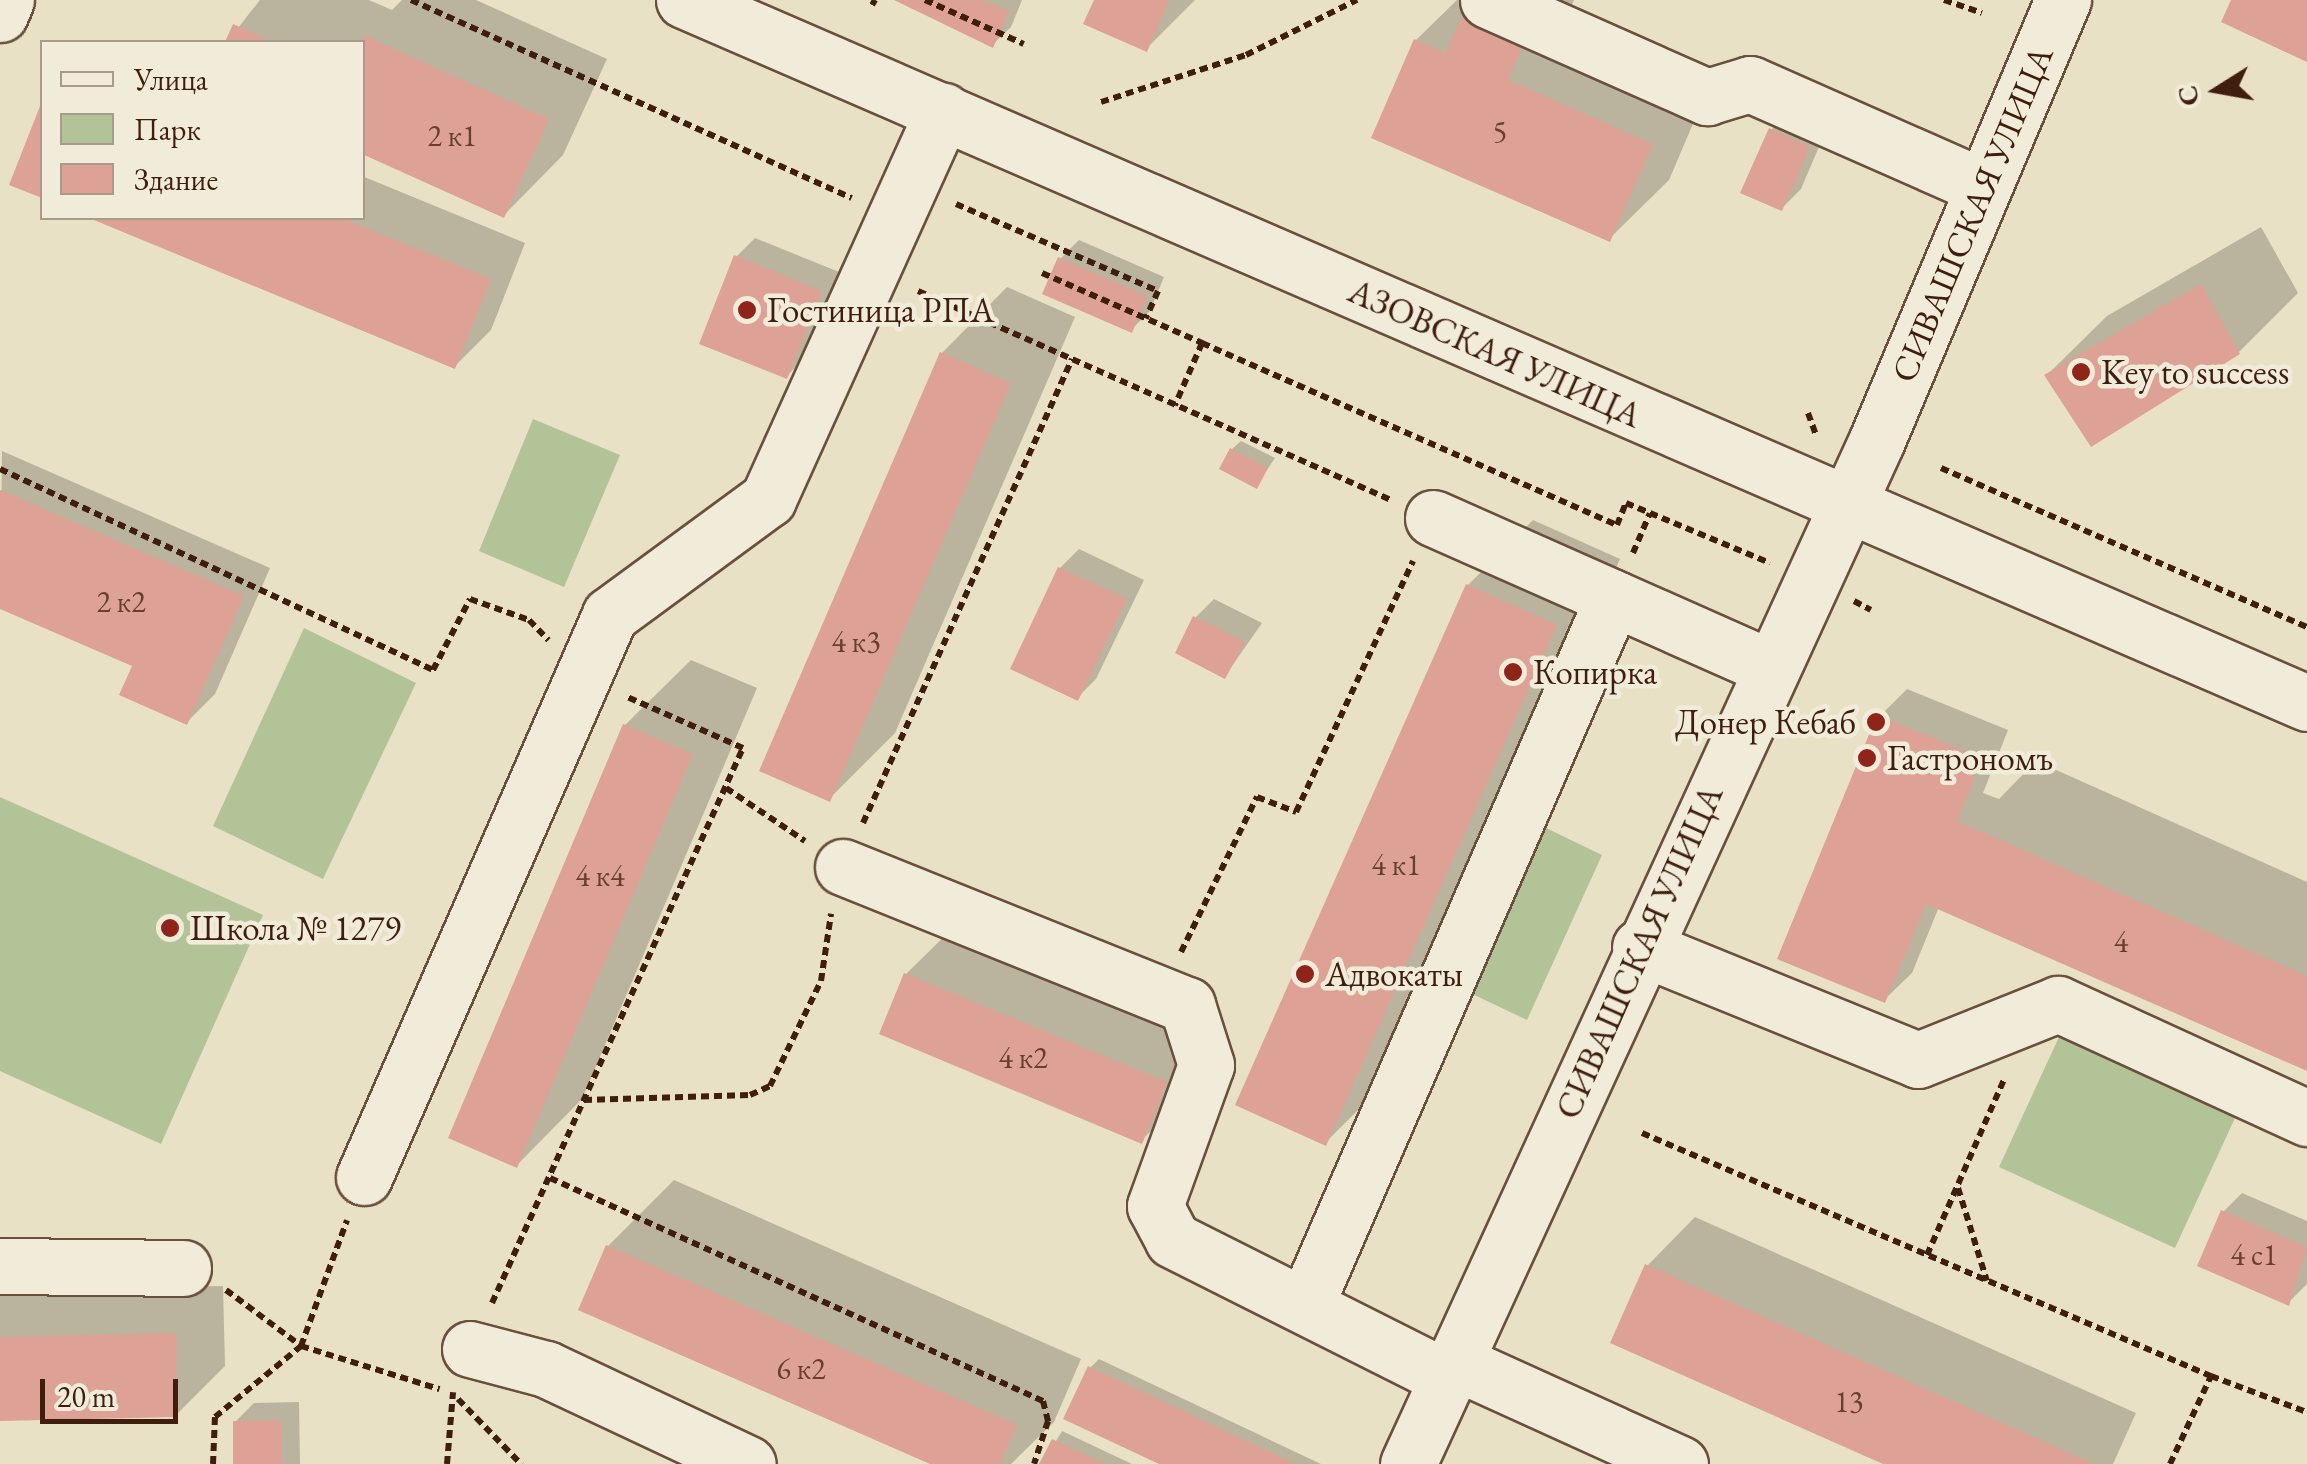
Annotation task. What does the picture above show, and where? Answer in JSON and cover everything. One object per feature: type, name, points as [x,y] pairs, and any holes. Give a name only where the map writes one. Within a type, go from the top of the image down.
[{"type":"street","points":[[0,14],[6,0]]},
{"type":"street","name":"АЗОВСКАЯ УЛИЦА","points":[[684,0],[1842,506],[1912,528],[2307,703]]},
{"type":"street","points":[[1488,0],[1707,96],[1750,84],[1984,187]]},
{"type":"street","name":"СИВАШСКАЯ УЛИЦА","points":[[1408,1464],[1842,506],[2063,0]]},
{"type":"street","points":[[364,1177],[610,615],[768,499],[943,111]]},
{"type":"street","points":[[1433,518],[1770,666]]},
{"type":"street","points":[[1306,1304],[1613,598]]},
{"type":"street","points":[[843,866],[1187,1005],[1206,1065],[1155,1206],[1173,1240],[1451,1370],[1680,1464]]},
{"type":"street","points":[[1640,946],[1918,1060],[2058,1004],[2307,1118]]},
{"type":"street","points":[[0,1266],[184,1268]]},
{"type":"street","points":[[462,1371],[546,1369],[748,1464]]},
{"type":"path","points":[[411,0],[902,200],[1158,291],[1146,318]]},
{"type":"path","points":[[924,0],[1024,44]]},
{"type":"path","points":[[1101,102],[1246,55],[1357,0]]},
{"type":"path","points":[[1944,0],[1982,13]]},
{"type":"path","points":[[871,270],[1433,518],[1296,812],[1257,797],[1181,949],[1187,1005]]},
{"type":"path","points":[[1042,273],[1616,525],[1626,503],[1750,556]]},
{"type":"path","points":[[1175,404],[1202,343]]},
{"type":"path","points":[[584,1100],[750,1095],[770,1086],[821,981],[843,866],[1072,359]]},
{"type":"path","points":[[1941,468],[2307,627]]},
{"type":"path","points":[[0,469],[433,670],[470,599],[529,620],[583,678],[742,748],[462,1371],[447,1464]]},
{"type":"path","points":[[726,788],[843,866]]},
{"type":"path","points":[[1927,1255],[2032,1015]]},
{"type":"path","points":[[1642,1133],[2211,1376],[2307,1412]]},
{"type":"path","points":[[213,1464],[215,1417],[301,1346],[364,1177]]},
{"type":"path","points":[[550,1178],[1043,1401],[1048,1421],[1034,1464]]},
{"type":"path","points":[[1958,1187],[1987,1281]]},
{"type":"path","points":[[246,1300],[301,1346],[462,1371],[521,1464]]},
{"type":"path","points":[[2170,1464],[2211,1376]]},
{"type":"green space","points":[[533,419],[620,455],[564,587],[479,551]]},
{"type":"green space","points":[[304,628],[416,683],[323,879],[213,826]]},
{"type":"green space","points":[[0,797],[263,915],[161,1144],[0,1071]]},
{"type":"green space","points":[[1542,826],[1602,855],[1527,1020],[1468,992]]},
{"type":"green space","points":[[2059,1037],[2235,1118],[2175,1248],[1999,1167]]},
{"type":"building","points":[[894,0],[982,0],[1009,11],[993,48]]},
{"type":"building","points":[[1094,0],[1169,0],[1147,52],[1083,24]]},
{"type":"building","points":[[2231,0],[2307,0],[2307,62],[2221,22]]},
{"type":"building","points":[[1461,18],[1523,46],[1508,80],[1653,144],[1610,242],[1371,138],[1414,39],[1445,53]]},
{"type":"building","points":[[233,24],[269,40],[226,40]]},
{"type":"building","points":[[363,35],[549,119],[504,218],[365,155]]},
{"type":"building","points":[[40,106],[40,197],[9,185]]},
{"type":"building","points":[[1769,128],[1810,147],[1782,211],[1740,193]]},
{"type":"building","points":[[94,220],[346,220],[491,279],[455,369]]},
{"type":"building","points":[[734,255],[822,291],[787,379],[699,344]]},
{"type":"building","points":[[1058,257],[1147,296],[1132,333],[1042,294]]},
{"type":"building","points":[[2201,284],[2240,354],[2091,447],[2044,375]]},
{"type":"building","points":[[940,352],[1011,383],[830,802],[759,771]]},
{"type":"building","points":[[1230,448],[1268,468],[1257,489],[1219,469]]},
{"type":"building","points":[[0,490],[244,596],[187,725],[119,695],[132,666],[0,609]]},
{"type":"building","points":[[1058,567],[1127,599],[1078,701],[1010,669]]},
{"type":"building","points":[[1466,584],[1557,625],[1326,1146],[1235,1105]]},
{"type":"building","points":[[1193,616],[1245,642],[1225,679],[1175,653]]},
{"type":"building","points":[[1877,715],[1982,758],[1957,821],[2307,976],[2307,1071],[1926,904],[1885,1003],[1777,959]]},
{"type":"building","points":[[623,724],[693,754],[517,1168],[448,1138]]},
{"type":"building","points":[[904,973],[1167,1082],[1142,1144],[879,1034]]},
{"type":"building","points":[[2221,1210],[2307,1247],[2289,1306],[2197,1266]]},
{"type":"building","points":[[606,1245],[1017,1425],[1000,1464],[930,1464],[578,1310]]},
{"type":"building","points":[[1645,1264],[2094,1464],[1883,1464],[1610,1343]]},
{"type":"building","points":[[176,1333],[177,1417],[0,1421],[0,1337]]},
{"type":"building","points":[[1088,1366],[1295,1464],[1159,1464],[1063,1419]]},
{"type":"building","points":[[281,1420],[282,1464],[233,1464],[233,1421]]},
{"type":"building","points":[[1052,1439],[1105,1464],[1039,1464]]},
{"type":"place","name":"Гостиница РПА","points":[[747,310]]},
{"type":"place","name":"Key to success","points":[[2081,372]]},
{"type":"place","name":"Копирка","points":[[1513,672]]},
{"type":"place","name":"Донер Кебаб","points":[[1876,722]]},
{"type":"place","name":"Гастрономъ","points":[[1867,758]]},
{"type":"place","name":"Школа № 1279","points":[[170,928]]},
{"type":"place","name":"Адвокаты","points":[[1305,974]]}]
